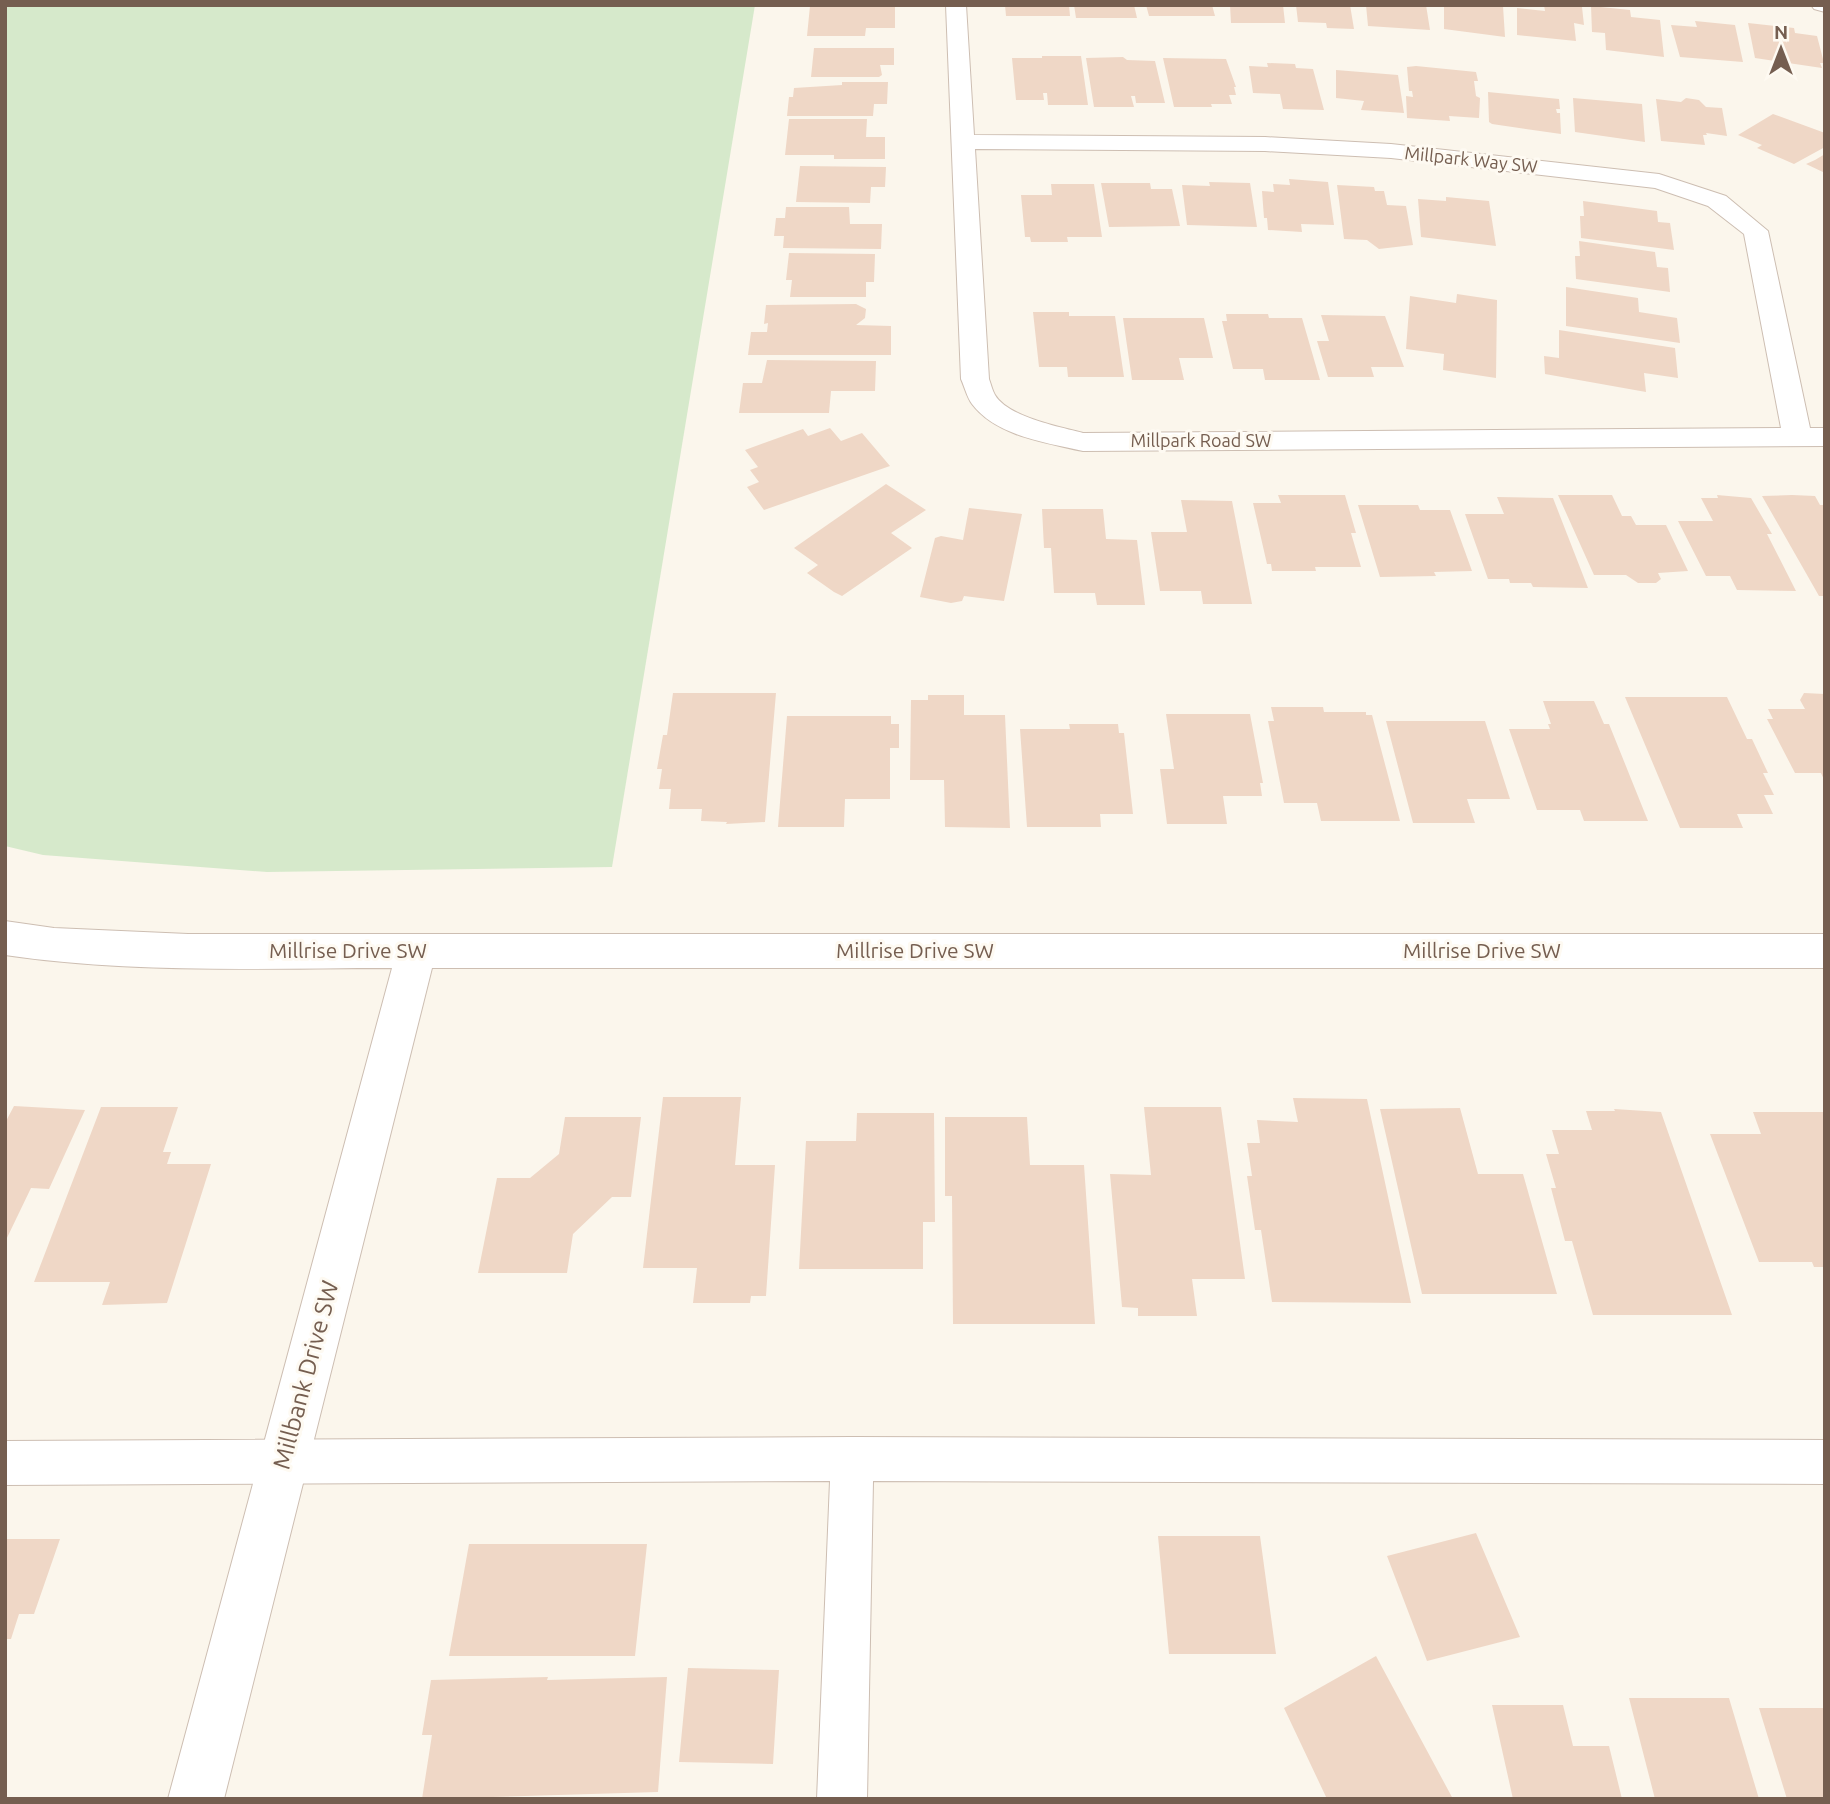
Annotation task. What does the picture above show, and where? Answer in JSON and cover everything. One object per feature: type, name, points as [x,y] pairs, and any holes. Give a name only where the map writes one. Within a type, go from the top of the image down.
[{"type":"street","name":"Millpark Road SW","points":[[956,5],[975,379],[984,401],[1005,416],[1043,433],[1083,442],[1825,437]]},
{"type":"street","name":"Millpark Way SW","points":[[962,142],[1265,144],[1391,150],[1659,181],[1717,201],[1756,230],[1797,437]]},
{"type":"street","name":"Millrise Drive SW","points":[[5,939],[54,945],[188,951],[1825,951]]},
{"type":"street","name":"Millbank Drive SW","points":[[196,1799],[416,951]]},
{"type":"lane","points":[[842,1799],[852,1459]]},
{"type":"lane","points":[[5,1463],[852,1459],[1825,1462]]},
{"type":"green space","points":[[5,5],[755,5],[612,867],[267,872],[43,855],[5,846]]},
{"type":"building","points":[[1005,5],[1069,5],[1070,16],[1006,16]]},
{"type":"building","points":[[1074,5],[1134,5],[1137,18],[1076,18]]},
{"type":"building","points":[[1146,5],[1212,5],[1215,16],[1149,16]]},
{"type":"building","points":[[1230,5],[1283,5],[1285,23],[1231,23]]},
{"type":"building","points":[[1296,5],[1350,5],[1354,29],[1327,28],[1326,23],[1298,22]]},
{"type":"building","points":[[1366,5],[1426,5],[1430,30],[1368,26]]},
{"type":"building","points":[[1444,5],[1503,6],[1505,37],[1444,29]]},
{"type":"building","points":[[1544,5],[1582,7],[1584,25],[1574,23],[1576,41],[1517,35],[1517,8],[1545,11]]},
{"type":"building","points":[[810,6],[895,6],[895,28],[866,28],[865,36],[807,36]]},
{"type":"building","points":[[1591,6],[1630,10],[1631,17],[1660,20],[1664,57],[1606,50],[1605,33],[1592,32]]},
{"type":"building","points":[[1695,21],[1735,25],[1743,62],[1680,57],[1671,25],[1697,27]]},
{"type":"building","points":[[1748,23],[1794,28],[1795,33],[1817,36],[1824,63],[1820,63],[1822,68],[1755,58]]},
{"type":"building","points":[[814,48],[894,48],[894,65],[880,65],[882,75],[879,77],[811,77]]},
{"type":"building","points":[[1081,56],[1088,105],[1048,105],[1047,93],[1043,93],[1044,100],[1016,100],[1012,58]]},
{"type":"building","points":[[1123,57],[1127,60],[1155,61],[1165,103],[1136,103],[1135,96],[1131,96],[1134,107],[1094,107],[1086,58]]},
{"type":"building","points":[[1163,58],[1226,59],[1236,87],[1236,95],[1229,95],[1232,104],[1174,107]]},
{"type":"building","points":[[1267,63],[1295,64],[1296,68],[1313,69],[1324,110],[1283,109],[1280,94],[1253,93],[1249,66],[1268,67]]},
{"type":"building","points":[[1407,67],[1476,72],[1478,81],[1474,81],[1476,96],[1480,98],[1479,118],[1449,116],[1450,121],[1407,118],[1406,96],[1413,97],[1412,91],[1409,91]]},
{"type":"building","points":[[1336,70],[1398,75],[1404,113],[1361,110],[1364,101],[1336,98]]},
{"type":"building","points":[[842,82],[888,82],[887,104],[874,104],[873,116],[787,116],[789,97],[793,97],[794,88],[842,85]]},
{"type":"building","points":[[1488,92],[1559,99],[1560,109],[1556,109],[1557,113],[1560,113],[1561,134],[1492,124],[1489,122]]},
{"type":"building","points":[[1573,98],[1642,104],[1645,142],[1575,132]]},
{"type":"building","points":[[1686,98],[1699,100],[1706,107],[1722,108],[1727,136],[1706,133],[1707,135],[1703,135],[1705,145],[1661,141],[1656,99],[1681,102]]},
{"type":"building","points":[[1773,114],[1825,133],[1825,147],[1794,164],[1757,148],[1762,145],[1738,135]]},
{"type":"building","points":[[789,119],[867,119],[866,137],[885,137],[885,159],[785,155]]},
{"type":"building","points":[[1825,154],[1825,173],[1806,164],[1815,160]]},
{"type":"building","points":[[800,166],[886,167],[885,187],[871,187],[870,203],[796,202]]},
{"type":"building","points":[[1289,179],[1328,182],[1334,225],[1301,224],[1302,232],[1268,230],[1267,218],[1264,218],[1262,191],[1274,192],[1273,184],[1290,185]]},
{"type":"building","points":[[1209,182],[1250,183],[1257,227],[1187,225],[1182,185],[1210,186]]},
{"type":"building","points":[[1101,183],[1150,183],[1151,189],[1172,189],[1180,226],[1109,227]]},
{"type":"building","points":[[1051,184],[1094,184],[1102,237],[1067,237],[1068,242],[1031,242],[1030,237],[1025,237],[1021,195],[1052,195]]},
{"type":"building","points":[[1337,185],[1374,187],[1375,191],[1384,191],[1387,205],[1406,206],[1413,245],[1379,249],[1367,240],[1344,239]]},
{"type":"building","points":[[1446,197],[1489,201],[1496,246],[1421,237],[1418,199],[1446,201]]},
{"type":"building","points":[[1583,201],[1657,211],[1658,222],[1670,223],[1674,250],[1581,238],[1580,216],[1584,216]]},
{"type":"building","points":[[786,207],[849,207],[850,224],[882,224],[881,249],[783,248],[784,236],[774,236],[776,218],[785,218]]},
{"type":"building","points":[[1579,241],[1655,252],[1657,267],[1668,268],[1670,292],[1576,279],[1575,256],[1580,256]]},
{"type":"building","points":[[789,253],[875,254],[874,282],[866,282],[866,297],[790,297],[792,280],[786,280]]},
{"type":"building","points":[[1566,287],[1638,298],[1639,312],[1677,318],[1680,343],[1566,326]]},
{"type":"building","points":[[1457,294],[1497,300],[1496,378],[1443,370],[1444,354],[1406,349],[1410,296],[1456,303]]},
{"type":"building","points":[[856,304],[866,309],[865,318],[856,325],[891,326],[891,355],[748,355],[751,332],[767,332],[768,323],[764,324],[766,305]]},
{"type":"building","points":[[1033,312],[1069,312],[1069,316],[1115,316],[1124,377],[1068,377],[1067,367],[1039,367]]},
{"type":"building","points":[[1226,314],[1268,314],[1269,318],[1302,318],[1320,380],[1265,380],[1263,369],[1233,369],[1222,321],[1227,321]]},
{"type":"building","points":[[1321,315],[1385,316],[1404,367],[1371,367],[1374,377],[1328,377],[1317,341],[1329,341]]},
{"type":"building","points":[[1123,318],[1204,318],[1213,358],[1179,358],[1184,380],[1132,380]]},
{"type":"building","points":[[1559,330],[1675,348],[1678,378],[1644,373],[1646,392],[1545,374],[1544,356],[1559,358]]},
{"type":"building","points":[[767,360],[876,361],[875,391],[831,391],[829,413],[739,413],[743,383],[762,383]]},
{"type":"building","points":[[830,428],[841,441],[862,433],[890,466],[764,510],[747,487],[759,482],[750,470],[758,467],[745,450],[803,429],[808,436]]},
{"type":"building","points":[[886,484],[926,510],[891,533],[912,548],[842,596],[807,573],[818,565],[794,548]]},
{"type":"building","points":[[1278,495],[1345,495],[1356,533],[1351,533],[1361,567],[1272,571],[1271,564],[1267,564],[1253,503],[1281,503]]},
{"type":"building","points":[[1558,495],[1612,495],[1622,516],[1631,516],[1636,525],[1666,525],[1688,571],[1658,573],[1661,579],[1656,583],[1638,583],[1626,575],[1594,575]]},
{"type":"building","points":[[1717,495],[1751,498],[1772,534],[1767,534],[1796,591],[1737,590],[1730,576],[1706,576],[1678,521],[1713,521],[1701,498],[1718,498]]},
{"type":"building","points":[[1762,496],[1815,496],[1820,505],[1825,505],[1825,596],[1819,596]]},
{"type":"building","points":[[1497,497],[1553,498],[1588,588],[1533,587],[1531,583],[1510,583],[1509,579],[1488,579],[1465,514],[1504,514]]},
{"type":"building","points":[[1181,500],[1232,501],[1252,604],[1203,604],[1201,591],[1160,591],[1151,532],[1187,532]]},
{"type":"building","points":[[1358,505],[1418,505],[1420,510],[1450,510],[1472,571],[1434,572],[1436,576],[1380,577]]},
{"type":"building","points":[[969,508],[1022,514],[1004,601],[964,596],[962,601],[951,603],[920,597],[935,538],[941,536],[963,540]]},
{"type":"building","points":[[1042,509],[1103,509],[1106,539],[1137,540],[1145,605],[1097,605],[1095,593],[1054,593],[1051,548],[1044,548]]},
{"type":"building","points":[[673,693],[776,693],[765,822],[726,824],[727,822],[701,821],[702,809],[669,809],[671,789],[659,789],[662,769],[657,769],[663,735],[667,735]]},
{"type":"building","points":[[1804,693],[1825,694],[1825,782],[1821,773],[1795,773],[1767,719],[1773,719],[1768,709],[1805,709],[1800,700]]},
{"type":"building","points":[[928,695],[964,695],[964,715],[1005,715],[1010,828],[945,827],[944,780],[910,780],[911,700],[928,700]]},
{"type":"building","points":[[1625,697],[1727,697],[1747,739],[1752,739],[1768,773],[1763,773],[1774,795],[1764,795],[1773,814],[1737,814],[1743,828],[1680,828]]},
{"type":"building","points":[[1543,701],[1594,701],[1604,724],[1609,724],[1648,821],[1584,821],[1580,810],[1537,810],[1509,729],[1550,729],[1548,724],[1551,724]]},
{"type":"building","points":[[1271,707],[1323,707],[1324,712],[1366,712],[1366,715],[1372,715],[1400,821],[1321,821],[1317,803],[1284,803],[1268,721],[1274,721]]},
{"type":"building","points":[[1166,714],[1250,714],[1263,783],[1260,783],[1262,796],[1223,796],[1227,824],[1167,824],[1160,769],[1174,769]]},
{"type":"building","points":[[787,716],[891,716],[891,724],[899,724],[899,748],[890,748],[890,799],[845,799],[844,827],[778,827]]},
{"type":"building","points":[[1386,721],[1485,721],[1510,799],[1467,799],[1475,823],[1413,823]]},
{"type":"building","points":[[1069,724],[1118,724],[1119,733],[1124,733],[1133,814],[1100,814],[1101,827],[1027,827],[1020,729],[1070,729]]},
{"type":"building","points":[[663,1097],[741,1097],[735,1165],[775,1165],[766,1296],[751,1296],[750,1303],[693,1303],[697,1268],[643,1268]]},
{"type":"building","points":[[1293,1098],[1367,1099],[1411,1303],[1272,1302],[1261,1230],[1255,1230],[1247,1176],[1252,1176],[1247,1143],[1260,1143],[1257,1120],[1298,1122]]},
{"type":"building","points":[[14,1106],[85,1110],[49,1189],[31,1188],[5,1242],[5,1123]]},
{"type":"building","points":[[101,1107],[178,1107],[163,1152],[171,1152],[167,1164],[211,1164],[167,1303],[102,1305],[110,1282],[34,1282]]},
{"type":"building","points":[[1144,1107],[1221,1107],[1245,1279],[1192,1279],[1197,1316],[1138,1316],[1138,1308],[1122,1307],[1110,1174],[1151,1175]]},
{"type":"building","points":[[1460,1108],[1478,1174],[1523,1174],[1557,1294],[1422,1294],[1380,1109]]},
{"type":"building","points":[[1614,1109],[1661,1112],[1732,1315],[1593,1315],[1572,1241],[1565,1241],[1551,1188],[1556,1188],[1546,1154],[1559,1154],[1552,1130],[1592,1130],[1586,1111],[1615,1111]]},
{"type":"building","points":[[1753,1112],[1824,1112],[1825,1267],[1814,1267],[1812,1262],[1759,1262],[1710,1134],[1761,1134]]},
{"type":"building","points":[[857,1113],[934,1113],[935,1222],[923,1222],[923,1269],[799,1269],[806,1141],[856,1141]]},
{"type":"building","points":[[565,1117],[641,1117],[631,1197],[612,1197],[573,1234],[567,1273],[478,1273],[497,1178],[530,1178],[559,1154]]},
{"type":"building","points":[[945,1117],[1027,1117],[1030,1165],[1084,1165],[1095,1324],[953,1324],[952,1196],[945,1196]]},
{"type":"building","points":[[1476,1533],[1520,1637],[1427,1661],[1387,1556]]},
{"type":"building","points":[[1158,1536],[1260,1536],[1276,1654],[1169,1654]]},
{"type":"building","points":[[5,1539],[60,1539],[34,1614],[19,1614],[11,1639],[5,1639]]},
{"type":"building","points":[[469,1544],[647,1544],[635,1656],[449,1656]]},
{"type":"building","points":[[1376,1656],[1453,1799],[1327,1799],[1284,1708]]},
{"type":"building","points":[[688,1668],[779,1670],[773,1764],[679,1762]]},
{"type":"building","points":[[548,1677],[547,1680],[667,1677],[658,1792],[422,1799],[432,1735],[422,1735],[431,1680]]},
{"type":"building","points":[[1629,1698],[1729,1698],[1759,1799],[1655,1799]]},
{"type":"building","points":[[1492,1705],[1563,1705],[1573,1746],[1609,1746],[1622,1799],[1513,1799]]},
{"type":"building","points":[[1759,1708],[1825,1708],[1825,1799],[1787,1799]]}]
